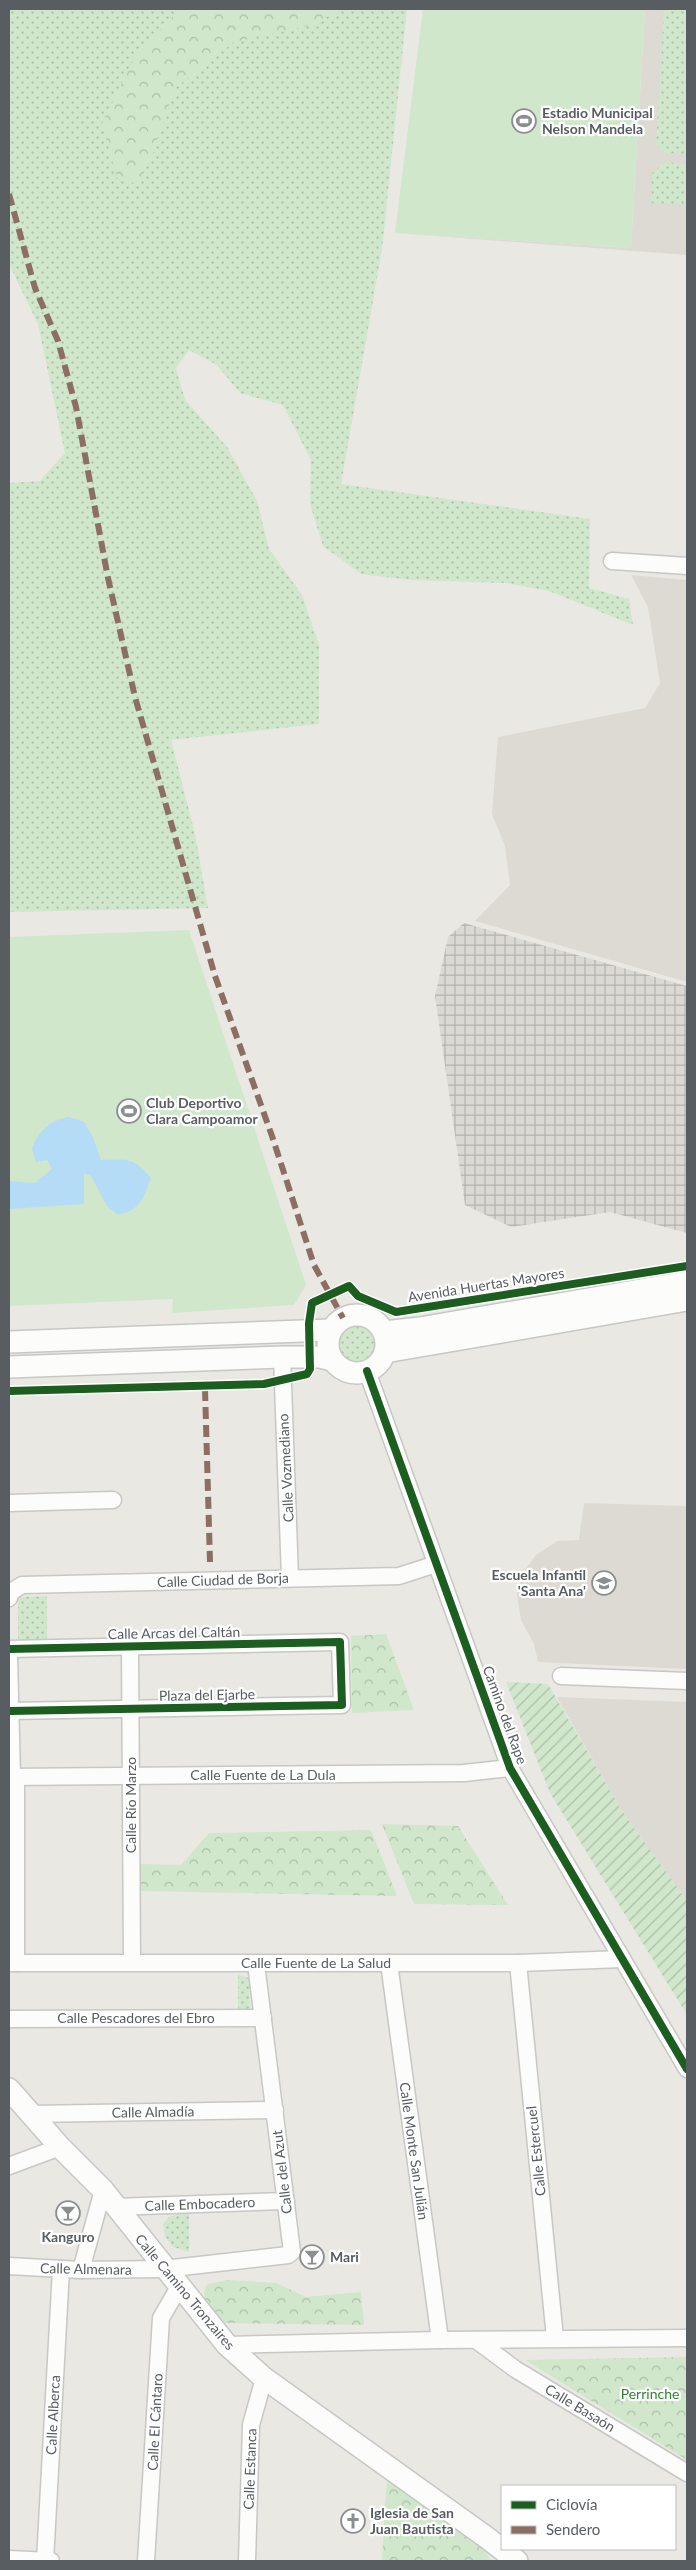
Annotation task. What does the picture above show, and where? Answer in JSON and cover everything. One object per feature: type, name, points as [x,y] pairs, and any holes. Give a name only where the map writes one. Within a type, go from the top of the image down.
[{"type":"street","points":[[612,560],[687,566]]},
{"type":"street","points":[[384,1342],[420,1328],[687,1282]]},
{"type":"street","points":[[384,1342],[687,1300]]},
{"type":"street","points":[[9,1367],[320,1357],[332,1360],[348,1372],[367,1371],[381,1360],[384,1342],[371,1317],[362,1314],[343,1318],[330,1330],[327,1346],[332,1360]]},
{"type":"street","points":[[9,1342],[330,1330]]},
{"type":"street","name":"Calle Vozmediano","points":[[282,1358],[290,1578]]},
{"type":"street","name":"Camino del Rape","points":[[367,1371],[510,1768],[687,2069]]},
{"type":"street","points":[[9,1503],[113,1500]]},
{"type":"street","name":"Calle Ciudad de Borja","points":[[10,1595],[22,1585],[399,1576],[436,1564]]},
{"type":"street","name":"Calle Arcas del Caltán","points":[[9,1649],[340,1642]]},
{"type":"street","name":"Plaza del Ejarbe","points":[[10,1711],[342,1705],[340,1642]]},
{"type":"street","name":"Calle Río Marzo","points":[[130,1647],[132,1962]]},
{"type":"street","points":[[9,1655],[13,1963]]},
{"type":"street","points":[[561,1676],[687,1681]]},
{"type":"street","name":"Calle Fuente de La Dula","points":[[12,1777],[464,1773],[510,1768]]},
{"type":"street","name":"Calle Fuente de La Salud","points":[[13,1963],[518,1963],[622,1959]]},
{"type":"street","name":"Calle Monte San Julián","points":[[388,1963],[440,2340]]},
{"type":"street","name":"Calle Estercuel","points":[[518,1963],[555,2338]]},
{"type":"street","name":"Calle del Azut","points":[[164,2269],[288,2255],[292,2252],[256,1964]]},
{"type":"street","name":"Calle Pescadores del Ebro","points":[[9,2018],[263,2018]]},
{"type":"street","name":"Calle Camino Tronzaires","points":[[9,2089],[60,2147],[103,2190],[114,2207],[227,2345],[264,2378],[501,2549]]},
{"type":"street","name":"Calle Almadía","points":[[30,2114],[275,2110]]},
{"type":"street","points":[[9,2166],[60,2147]]},
{"type":"street","points":[[81,2270],[103,2190]]},
{"type":"street","name":"Calle Embocadero","points":[[114,2207],[286,2200]]},
{"type":"street","name":"Calle Almenara","points":[[9,2266],[81,2270],[164,2269]]},
{"type":"street","name":"Calle Alberca","points":[[45,2561],[61,2269]]},
{"type":"street","name":"Calle El Cántaro","points":[[146,2561],[160,2318],[179,2287]]},
{"type":"street","points":[[227,2345],[555,2338],[687,2338]]},
{"type":"street","name":"Calle Basaón","points":[[476,2340],[515,2369],[687,2473]]},
{"type":"street","name":"Calle Estanca","points":[[247,2561],[250,2425],[264,2378]]},
{"type":"street","points":[[486,2537],[496,2561]]},
{"type":"street","name":"Calle Camino Tronzaires","points":[[503,2550],[517,2561]]},
{"type":"street","points":[[9,2559],[51,2561]]},
{"type":"shaded area","points":[[645,9],[687,9],[687,255],[395,233],[631,248]]},
{"type":"shaded area","points":[[631,575],[687,580],[687,982],[475,921],[510,885],[505,846],[492,814],[498,737],[645,708],[660,683],[648,607]]},
{"type":"shaded area","points":[[464,923],[687,986],[687,1233],[610,1212],[511,1227],[465,1205],[435,996],[448,937]]},
{"type":"shaded area","name":"Escuela Infantil 'Santa Ana'","points":[[584,1503],[687,1506],[687,1669],[538,1662],[534,1644],[521,1620],[517,1594],[524,1571],[536,1555],[557,1541],[579,1540]]},
{"type":"shaded area","points":[[557,1697],[687,1702],[687,1901],[622,1811]]},
{"type":"green space","points":[[9,9],[180,9],[137,53],[151,158],[175,88],[234,41],[311,25],[341,9],[407,9],[382,249],[341,484],[590,519],[589,588],[629,599],[633,625],[549,591],[506,583],[410,580],[361,574],[323,546],[310,504],[311,460],[283,405],[240,393],[217,365],[189,350],[176,368],[185,400],[227,447],[257,501],[269,549],[302,595],[319,645],[319,724],[171,740],[195,834],[208,908],[9,912],[9,483],[40,481],[65,453],[38,324],[9,264]]},
{"type":"green space","points":[[180,9],[341,9],[311,25],[234,42],[175,88],[151,158],[137,184],[117,178],[102,123],[137,53]]},
{"type":"green space","name":"Estadio Municipal Nelson Mandela","points":[[423,9],[645,9],[631,248],[395,233]]},
{"type":"green space","points":[[664,9],[687,9],[687,154],[665,153],[656,145]]},
{"type":"green space","points":[[665,162],[687,164],[687,204],[651,203],[652,173]]},
{"type":"green space","name":"Club Deportivo Clara Campoamor","points":[[189,930],[306,1285],[294,1305],[172,1313],[173,1299],[9,1306],[9,937]]},
{"type":"green space","points":[[356,1323],[371,1329],[377,1344],[371,1359],[356,1365],[341,1359],[335,1344],[341,1329]]},
{"type":"green space","points":[[47,1596],[47,1640],[18,1640],[18,1597]]},
{"type":"green space","points":[[386,1634],[414,1710],[352,1713],[351,1636]]},
{"type":"green space","points":[[506,1682],[548,1684],[622,1811],[687,1901],[687,2015],[550,1793]]},
{"type":"green space","points":[[382,1824],[458,1826],[508,1905],[414,1904]]},
{"type":"green space","points":[[371,1830],[397,1896],[137,1891],[137,1864],[181,1865],[209,1833]]},
{"type":"green space","points":[[238,1975],[249,1978],[250,2011],[238,2011]]},
{"type":"green space","points":[[178,2214],[189,2214],[189,2252],[173,2247],[165,2236],[163,2224],[169,2217]]},
{"type":"green space","points":[[228,2280],[276,2283],[306,2297],[361,2292],[364,2325],[225,2323],[208,2306],[204,2296],[207,2284]]},
{"type":"green space","name":"Perrinche","points":[[687,2357],[687,2460],[525,2360]]},
{"type":"green space","points":[[387,2475],[480,2543],[491,2561],[382,2561]]},
{"type":"water","points":[[69,1117],[84,1122],[93,1137],[101,1160],[117,1159],[135,1163],[151,1178],[143,1197],[132,1210],[118,1215],[107,1206],[91,1176],[84,1173],[84,1204],[9,1209],[9,1181],[35,1183],[52,1169],[47,1160],[36,1162],[32,1149],[46,1127],[56,1121]]},
{"type":"marked path","points":[[9,194],[35,288],[58,341],[76,407],[108,578],[135,697],[215,976],[272,1136],[314,1265],[343,1318]]},
{"type":"marked path","points":[[205,1389],[210,1562]]},
{"type":"cycle path","name":"Avenida Huertas Mayores","points":[[9,1391],[264,1384],[307,1374],[310,1369],[309,1323],[312,1303],[349,1286],[358,1296],[396,1312],[687,1266]]},
{"type":"cycle path","points":[[367,1371],[510,1768],[687,2069]]},
{"type":"cycle path","points":[[9,1649],[340,1642],[342,1705],[10,1711]]},
{"type":"place","name":"Estadio Municipal Nelson Mandela","points":[[524,121]]},
{"type":"place","name":"Club Deportivo Clara Campoamor","points":[[129,1111]]},
{"type":"place","name":"Escuela Infantil 'Santa Ana'","points":[[604,1583]]},
{"type":"place","name":"Kanguro","points":[[68,2213]]},
{"type":"place","name":"Mari","points":[[312,2257]]},
{"type":"place","name":"Iglesia de San Juan Bautista","points":[[353,2521]]}]
